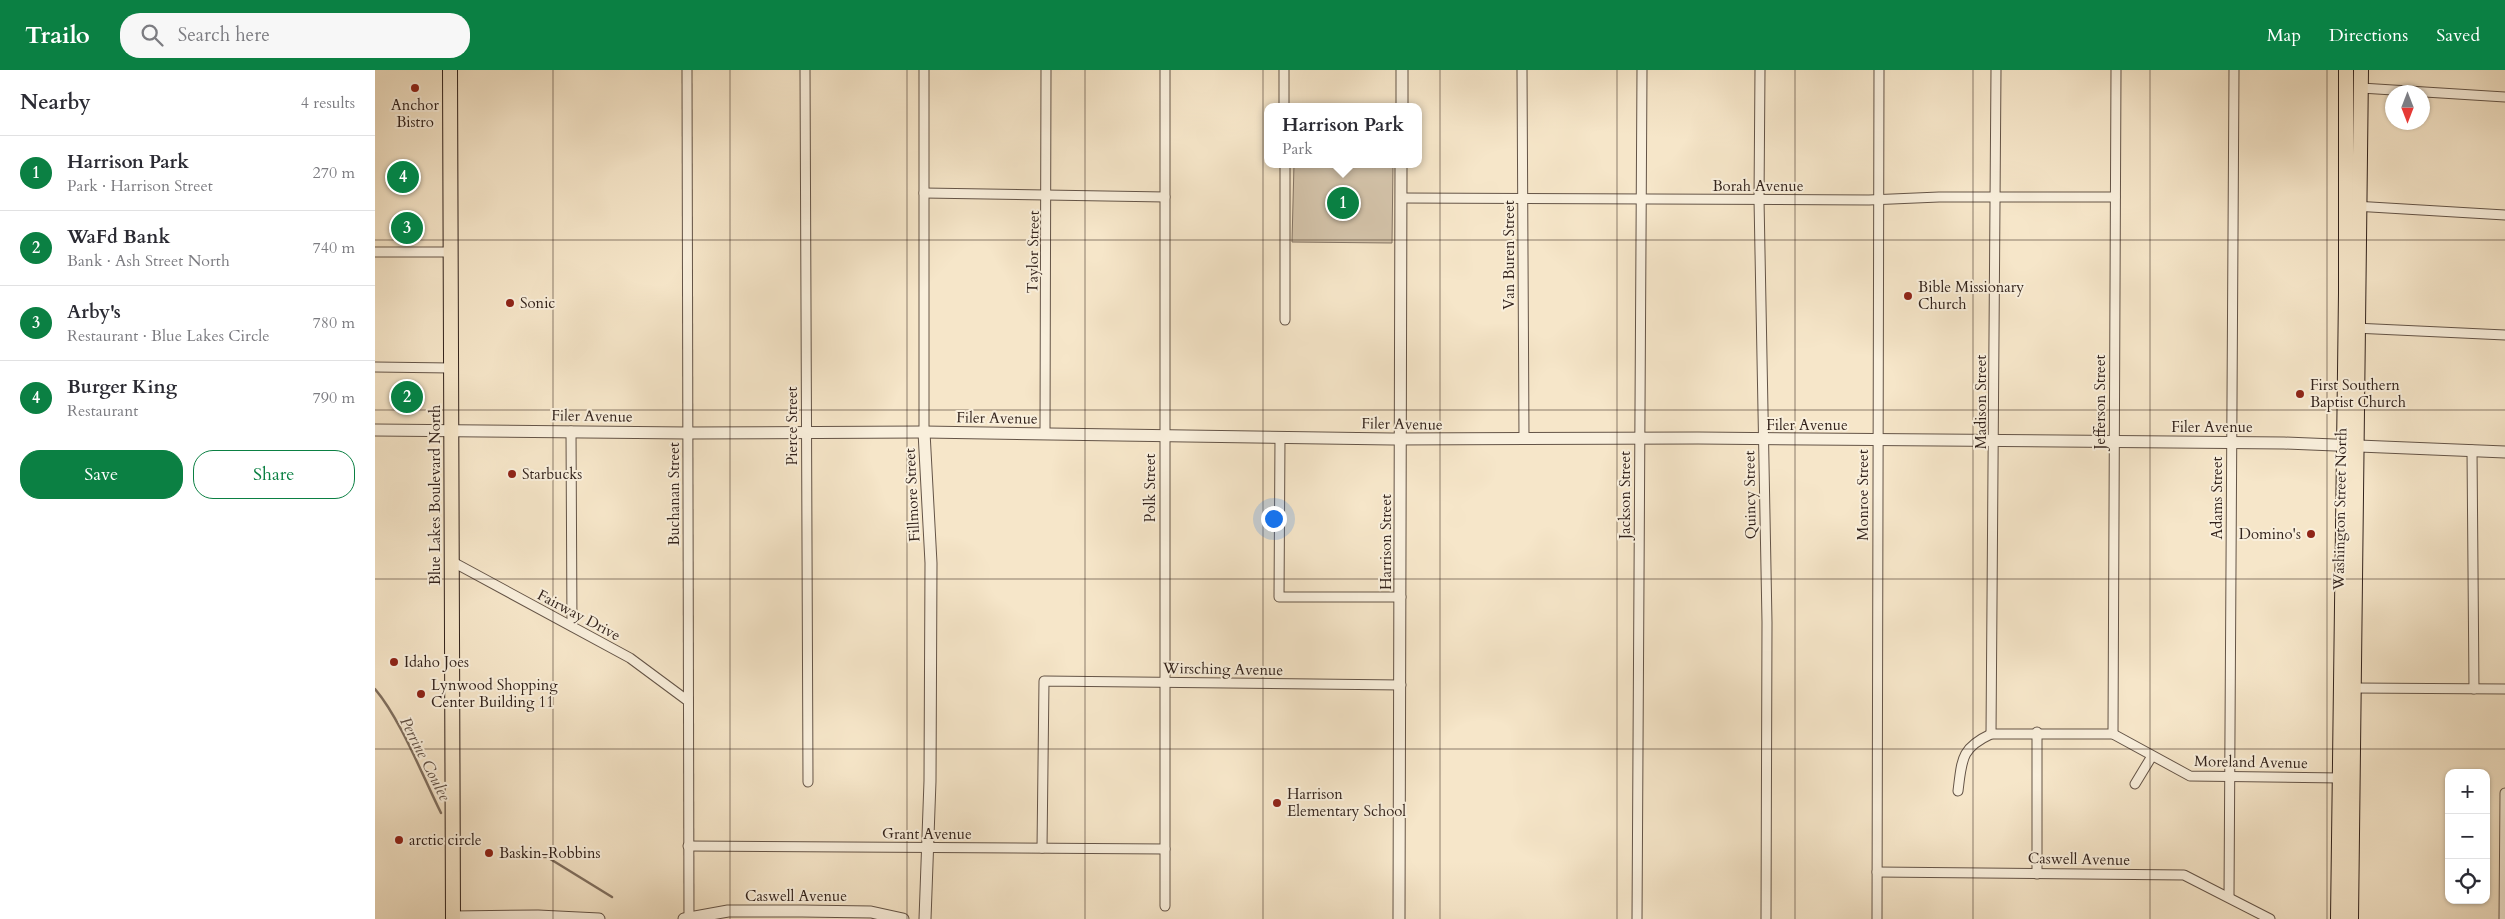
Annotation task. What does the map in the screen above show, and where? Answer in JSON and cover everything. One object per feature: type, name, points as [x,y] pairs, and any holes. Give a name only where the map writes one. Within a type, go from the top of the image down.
[{"type":"main road","name":"Blue Lakes Boulevard North","points":[[450,70],[453,918]]},
{"type":"main road","name":"Washington Street North","points":[[2346,70],[2353,206]]},
{"type":"main road","name":"Washington Street North","points":[[2351,919],[2354,688],[2353,206],[2361,70]]},
{"type":"main road","name":"Washington Street North","points":[[2338,919],[2340,778],[2352,444]]},
{"type":"street","name":"Buchanan Street","points":[[687,70],[689,918]]},
{"type":"street","name":"Pierce Street","points":[[805,70],[805,433],[808,782]]},
{"type":"street","name":"Fillmore Street","points":[[924,70],[924,432],[931,564],[930,781],[925,919]]},
{"type":"street","name":"Taylor Street","points":[[1045,434],[1046,70]]},
{"type":"street","name":"Polk Street","points":[[1165,70],[1165,906]]},
{"type":"street","points":[[1284,70],[1285,103]]},
{"type":"street","points":[[1402,70],[1402,103]]},
{"type":"street","name":"Van Buren Street","points":[[1523,70],[1524,439]]},
{"type":"street","name":"Jackson Street","points":[[1637,919],[1642,70]]},
{"type":"street","name":"Quincy Street","points":[[1760,70],[1759,200],[1767,622],[1766,919]]},
{"type":"street","name":"Monroe Street","points":[[1877,919],[1879,70]]},
{"type":"street","name":"Madison Street","points":[[1991,734],[1995,441],[1996,70]]},
{"type":"street","name":"Jefferson Street","points":[[2113,734],[2116,70]]},
{"type":"street","name":"Adams Street","points":[[2229,897],[2234,70]]},
{"type":"street","points":[[2361,88],[2505,97]]},
{"type":"street","points":[[1285,168],[1285,320]]},
{"type":"street","name":"Harrison Street","points":[[1399,919],[1401,168]]},
{"type":"street","points":[[924,193],[1165,198]]},
{"type":"street","name":"Borah Avenue","points":[[1401,198],[1869,200],[1878,198],[1996,196],[2115,197]]},
{"type":"street","points":[[2353,206],[2505,215]]},
{"type":"street","points":[[375,252],[450,252]]},
{"type":"street","points":[[2352,328],[2505,335]]},
{"type":"street","points":[[375,368],[451,368]]},
{"type":"street","name":"Filer Avenue","points":[[375,430],[687,433],[924,432],[1280,438],[2352,444],[2505,452]]},
{"type":"street","points":[[571,431],[572,626]]},
{"type":"street","points":[[1280,438],[1279,597],[1401,597]]},
{"type":"street","points":[[2473,450],[2474,689]]},
{"type":"street","name":"Fairway Drive","points":[[451,561],[630,658],[688,701]]},
{"type":"street","name":"Wirsching Avenue","points":[[1042,848],[1044,682],[1401,685]]},
{"type":"street","points":[[2354,688],[2505,689]]},
{"type":"street","points":[[2037,732],[2037,874]]},
{"type":"street","name":"Moreland Avenue","points":[[1991,734],[2037,732],[2113,734],[2190,776],[2340,778]]},
{"type":"street","points":[[1958,791],[1961,762],[1974,742],[1991,734]]},
{"type":"street","points":[[2135,784],[2152,756]]},
{"type":"street","points":[[2503,919],[2505,793]]},
{"type":"street","name":"Grant Avenue","points":[[689,846],[1165,849]]},
{"type":"street","name":"Caswell Avenue","points":[[1877,872],[2184,876],[2270,919]]},
{"type":"street","name":"Caswell Avenue","points":[[684,919],[728,911],[871,912],[903,919]]},
{"type":"street","points":[[453,918],[538,916],[599,919]]},
{"type":"shaded area","points":[[1294,168],[1393,168],[1392,243],[1292,242]]},
{"type":"waterway","name":"Perrine Coulee","points":[[375,689],[402,731],[441,813]]},
{"type":"waterway","name":"Perrine Coulee","points":[[509,857],[547,857],[612,897]]},
{"type":"place","name":"Anchor Bistro","points":[[415,88]]},
{"type":"place","name":"Burger King","points":[[403,177]]},
{"type":"place","name":"Harrison Park","points":[[1343,203]]},
{"type":"place","name":"Arby's","points":[[407,228]]},
{"type":"place","name":"Bible Missionary Church","points":[[1908,296]]},
{"type":"place","name":"Sonic","points":[[510,303]]},
{"type":"place","name":"First Southern Baptist Church","points":[[2300,394]]},
{"type":"place","name":"WaFd Bank","points":[[407,397]]},
{"type":"place","name":"Starbucks","points":[[512,474]]},
{"type":"place","name":"Domino's","points":[[2311,534]]},
{"type":"place","name":"Idaho Joes","points":[[394,662]]},
{"type":"place","name":"Lynwood Shopping Center Building 11","points":[[421,694]]},
{"type":"place","name":"Harrison Elementary School","points":[[1277,803]]},
{"type":"place","name":"arctic circle","points":[[399,840]]},
{"type":"place","name":"Baskin-Robbins","points":[[489,853]]}]
